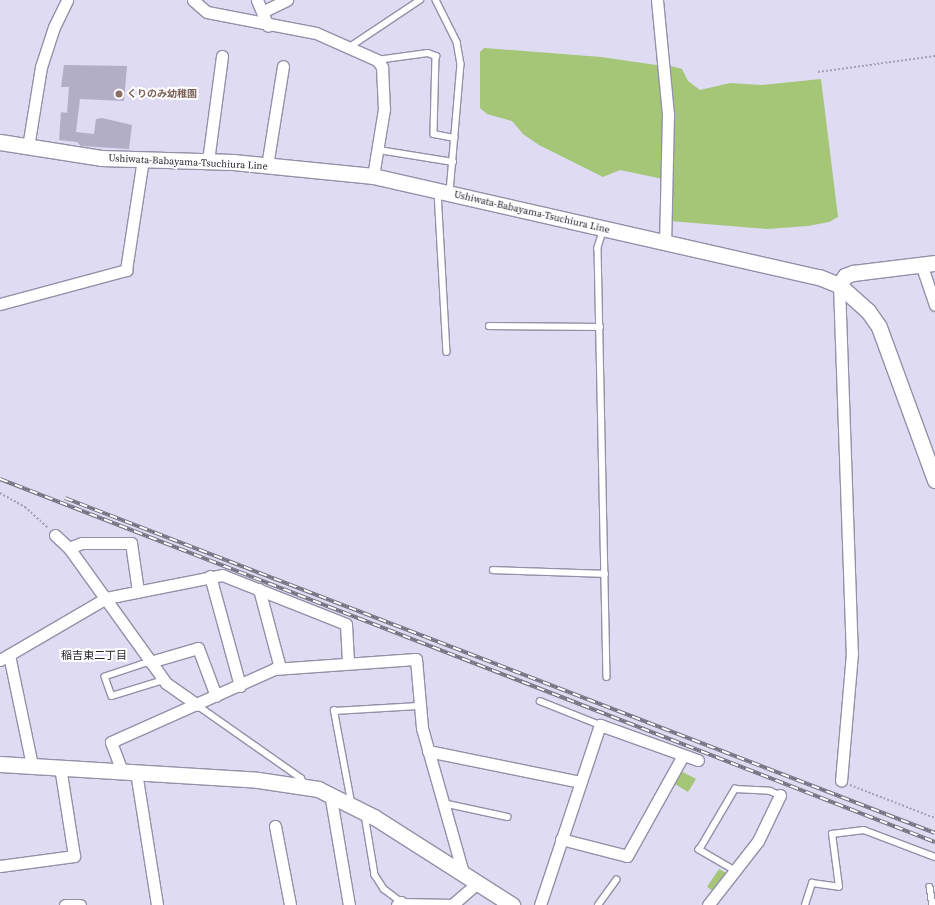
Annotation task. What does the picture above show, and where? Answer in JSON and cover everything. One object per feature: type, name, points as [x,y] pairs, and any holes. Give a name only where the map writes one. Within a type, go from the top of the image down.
[{"type":"main road","name":"Ushiwata-Babayama-Tsuchiura Line","points":[[0,142],[100,158],[208,161],[373,176],[799,272],[839,285],[868,311],[879,327],[935,480]]},
{"type":"main road","points":[[839,285],[845,276],[853,272],[928,263]]},
{"type":"main road","points":[[0,764],[32,765],[305,785],[330,793],[365,811],[512,905]]},
{"type":"street","points":[[28,147],[41,67],[54,27],[67,0]]},
{"type":"street","points":[[193,0],[207,12],[268,26],[316,33],[351,46],[377,60],[382,67],[384,109],[379,150],[373,176]]},
{"type":"street","points":[[257,0],[268,26]]},
{"type":"street","points":[[262,12],[286,0]]},
{"type":"street","points":[[657,0],[668,114],[665,242]]},
{"type":"street","points":[[208,161],[222,56]]},
{"type":"street","points":[[267,166],[283,66]]},
{"type":"street","points":[[0,304],[126,270],[143,159]]},
{"type":"street","points":[[928,263],[935,305]]},
{"type":"street","points":[[839,285],[842,313],[852,653],[841,781]]},
{"type":"street","points":[[55,535],[69,548],[164,680],[186,700],[197,705]]},
{"type":"street","points":[[69,548],[82,543],[132,543],[138,591]]},
{"type":"street","points":[[32,765],[4,658],[106,598],[210,576],[222,575],[346,624],[348,663]]},
{"type":"street","points":[[210,576],[240,686]]},
{"type":"street","points":[[259,589],[280,668]]},
{"type":"street","points":[[150,662],[198,648],[216,696]]},
{"type":"street","points":[[157,905],[129,772],[111,742],[280,668],[416,658],[418,706],[428,751],[463,873]]},
{"type":"street","points":[[540,905],[600,725],[682,757],[698,760]]},
{"type":"street","points":[[428,751],[580,782]]},
{"type":"street","points":[[561,839],[627,856],[682,757]]},
{"type":"street","points":[[0,866],[74,856],[60,767]]},
{"type":"street","points":[[330,793],[349,905]]},
{"type":"street","points":[[708,905],[758,841],[780,795]]},
{"type":"street","points":[[275,826],[290,905]]},
{"type":"street","points":[[453,904],[478,882]]},
{"type":"street","points":[[65,905],[80,905]]},
{"type":"lane","points":[[351,46],[420,0]]},
{"type":"lane","points":[[436,0],[453,30],[460,51],[453,162],[444,191],[447,352]]},
{"type":"lane","points":[[377,60],[428,53],[436,56],[434,134],[455,138]]},
{"type":"lane","points":[[379,150],[453,162]]},
{"type":"lane","points":[[604,229],[598,248],[608,677]]},
{"type":"lane","points":[[489,326],[600,327]]},
{"type":"lane","points":[[493,570],[605,574]]},
{"type":"lane","points":[[150,662],[105,677],[112,696],[164,680]]},
{"type":"lane","points":[[540,701],[600,725]]},
{"type":"lane","points":[[197,705],[301,778],[305,785]]},
{"type":"lane","points":[[352,804],[334,711],[418,706]]},
{"type":"lane","points":[[735,871],[699,850],[735,788],[770,791],[780,795]]},
{"type":"lane","points":[[443,802],[508,817]]},
{"type":"lane","points":[[365,811],[375,875],[384,889],[399,903],[453,904]]},
{"type":"lane","points":[[805,905],[812,883],[839,887],[832,834],[864,830],[935,857]]},
{"type":"lane","points":[[598,905],[616,880]]},
{"type":"lane","points":[[930,887],[933,905]]},
{"type":"path","points":[[818,72],[935,56]]},
{"type":"path","points":[[0,493],[25,507],[55,535]]},
{"type":"path","points":[[841,781],[935,818]]},
{"type":"green space","points":[[484,48],[601,57],[663,66],[663,179],[620,170],[603,177],[539,145],[523,134],[512,121],[487,114],[480,108],[480,52]]},
{"type":"green space","points":[[671,66],[682,69],[688,81],[700,90],[730,83],[762,85],[821,79],[838,217],[829,222],[808,226],[767,229],[670,221]]},
{"type":"green space","points":[[677,769],[696,779],[688,792],[670,781]]},
{"type":"green space","points":[[719,869],[730,875],[716,893],[707,887]]},
{"type":"building","points":[[64,65],[127,66],[124,101],[80,99],[76,132],[94,134],[96,119],[102,118],[132,125],[129,149],[81,146],[77,142],[59,140],[61,112],[67,113],[69,87],[61,87]]},
{"type":"railway","points":[[0,479],[935,842]]},
{"type":"railway","points":[[65,498],[935,833]]},
{"type":"place","name":"くりのみ幼稚園","points":[[119,94]]},
{"type":"district","name":"稲吉東二丁目","points":[[94,656]]}]
